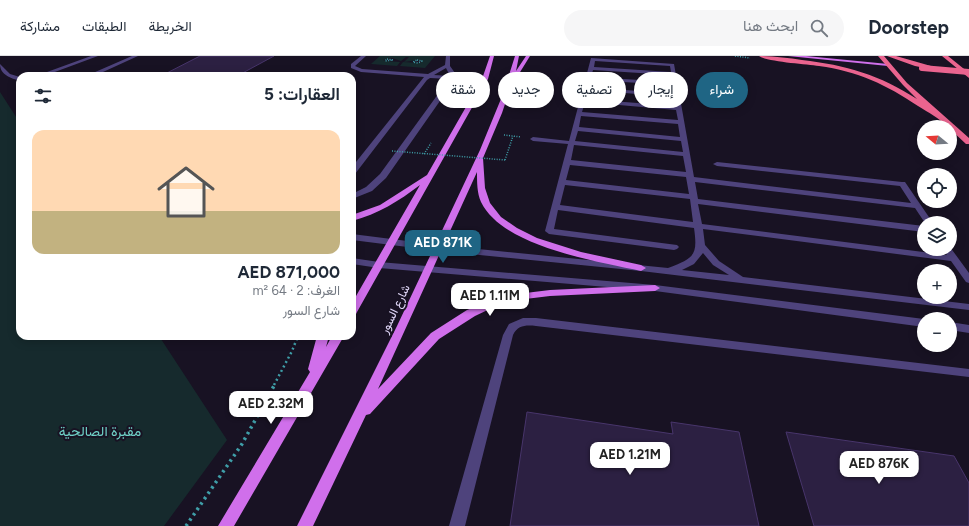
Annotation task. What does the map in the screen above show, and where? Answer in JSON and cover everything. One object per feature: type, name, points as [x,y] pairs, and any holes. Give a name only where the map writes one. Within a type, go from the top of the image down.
[{"type":"highway","points":[[762,56],[830,66],[861,73],[892,86],[938,115]]},
{"type":"highway","points":[[881,56],[888,65],[938,115],[969,142]]},
{"type":"highway","points":[[890,56],[920,66]]},
{"type":"highway","points":[[945,56],[969,76]]},
{"type":"highway","points":[[888,65],[920,66],[969,72]]},
{"type":"main road","points":[[356,305],[485,79],[492,56]]},
{"type":"main road","name":"شارع السور","points":[[512,72],[517,56]]},
{"type":"main road","points":[[517,72],[528,56]]},
{"type":"main road","points":[[790,56],[888,65]]},
{"type":"main road","name":"شارع السور","points":[[306,526],[430,269],[499,108]]},
{"type":"main road","points":[[480,154],[481,185],[485,203],[498,219],[513,230],[530,239],[553,247],[641,268]]},
{"type":"main road","points":[[356,217],[373,212],[385,206],[431,175]]},
{"type":"main road","points":[[358,418],[435,336],[471,313],[482,308],[517,297],[587,290],[656,288]]},
{"type":"main road","points":[[310,384],[322,340]]},
{"type":"main road","points":[[226,526],[336,340]]},
{"type":"lane","points":[[50,72],[96,56]]},
{"type":"lane","points":[[99,72],[136,56]]},
{"type":"lane","points":[[364,56],[353,65],[353,67],[361,70],[436,77]]},
{"type":"lane","points":[[448,56],[447,66],[452,72]]},
{"type":"lane","points":[[589,72],[593,59],[672,65],[674,72]]},
{"type":"lane","points":[[0,65],[8,75],[16,78]]},
{"type":"lane","points":[[356,166],[368,149],[429,76],[447,66]]},
{"type":"lane","points":[[356,194],[369,189],[383,176],[436,102]]},
{"type":"lane","points":[[580,108],[549,231],[674,247]]},
{"type":"lane","points":[[670,271],[693,262],[699,254],[701,246],[679,108]]},
{"type":"lane","points":[[579,114],[681,122]]},
{"type":"lane","points":[[575,129],[684,139]]},
{"type":"lane","points":[[533,139],[686,154]]},
{"type":"lane","points":[[566,162],[917,206]]},
{"type":"lane","points":[[717,164],[902,184],[917,206]]},
{"type":"lane","points":[[561,182],[917,228]]},
{"type":"lane","points":[[555,207],[954,259]]},
{"type":"lane","points":[[356,237],[439,248],[670,271],[969,307]]},
{"type":"lane","points":[[701,246],[716,263],[744,280]]},
{"type":"lane","points":[[952,256],[969,280]]},
{"type":"lane","points":[[356,262],[379,265],[656,288],[917,322]]},
{"type":"lane","points":[[457,526],[508,335],[514,324],[519,322],[536,322],[969,373]]},
{"type":"lane","points":[[957,327],[969,329]]},
{"type":"path","points":[[392,152],[505,160],[513,136]]},
{"type":"path","points":[[186,526],[242,444],[292,352],[296,340]]},
{"type":"green space","points":[[380,56],[435,56],[425,68],[400,66],[403,62],[419,63],[423,61],[418,60],[404,62],[409,57],[406,57],[401,61],[392,58],[383,60],[400,62],[397,66],[371,64]]},
{"type":"green space","name":"مقبرة الصالحية","points":[[0,92],[16,117],[16,340],[162,340],[227,440],[164,526],[0,526]]},
{"type":"building","points":[[200,56],[274,56],[244,72],[169,72]]},
{"type":"building","points":[[527,412],[673,434],[671,422],[739,432],[759,526],[510,526]]},
{"type":"building","points":[[786,432],[954,456],[969,483],[969,526],[814,526]]}]
